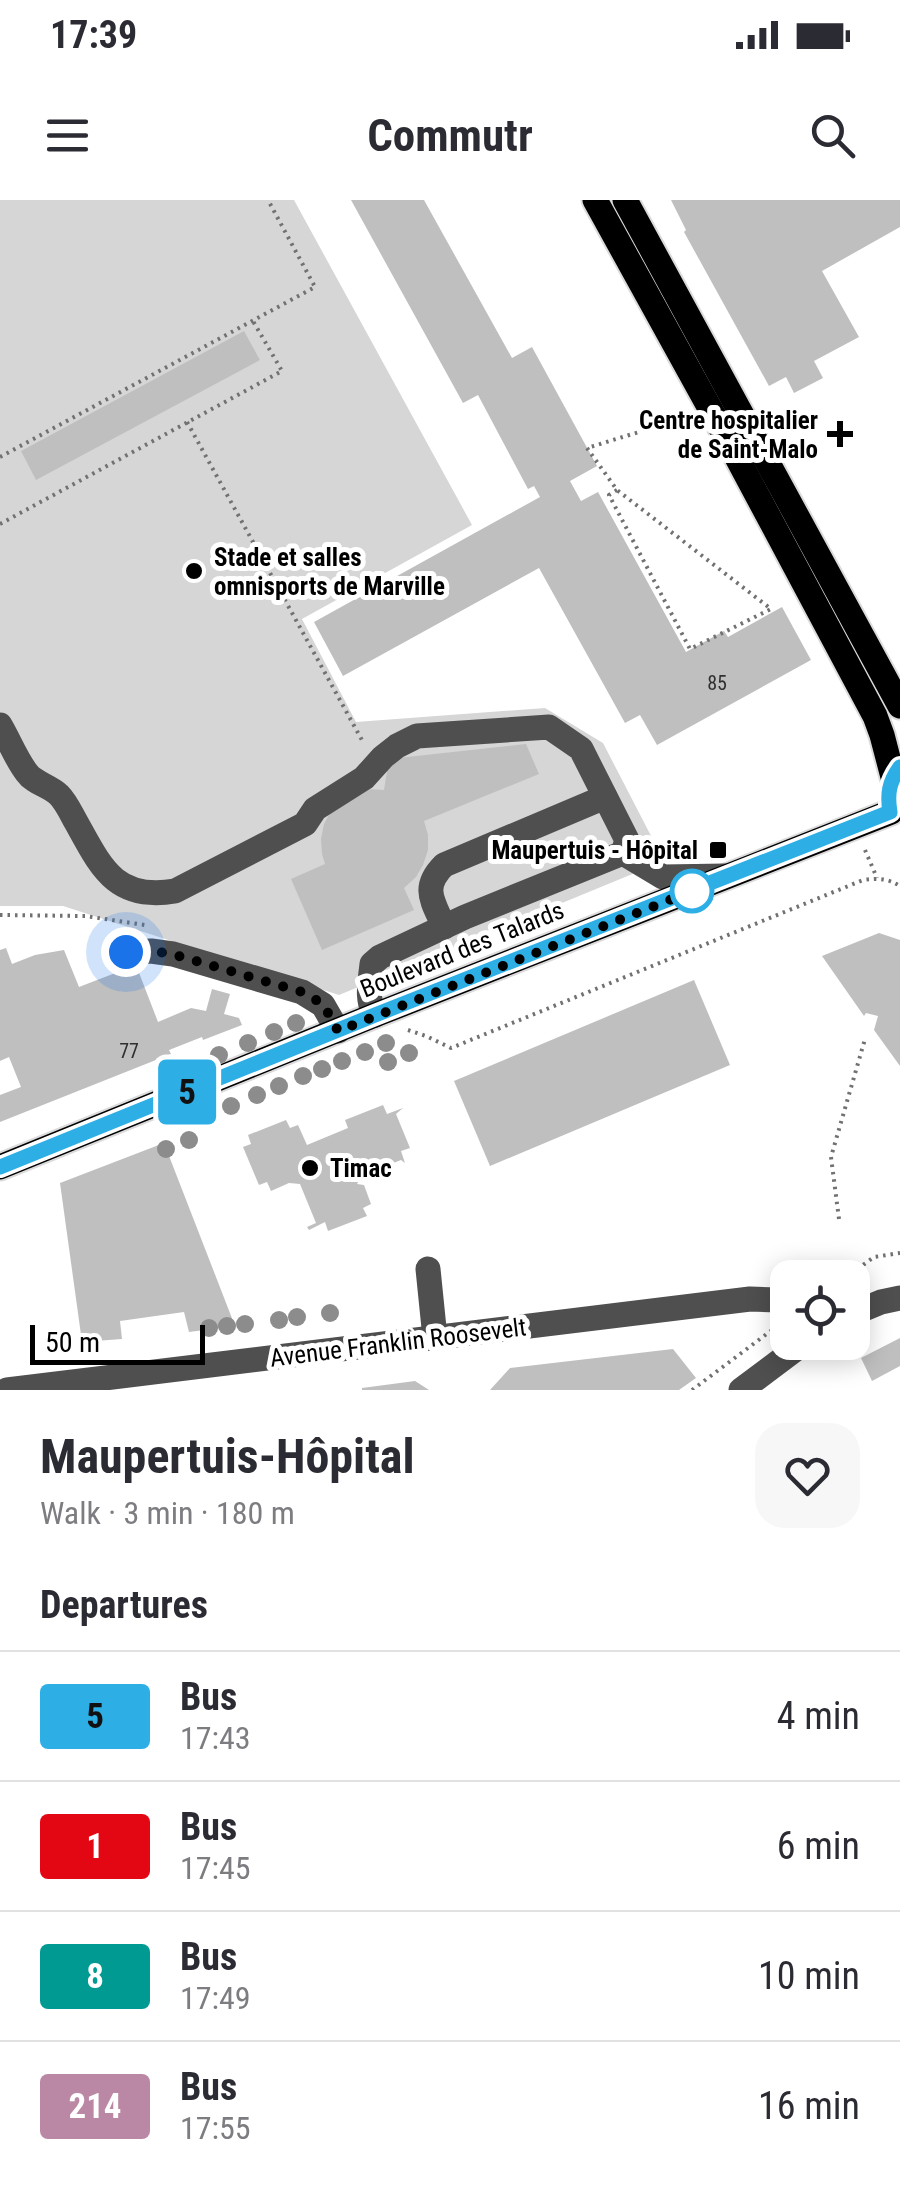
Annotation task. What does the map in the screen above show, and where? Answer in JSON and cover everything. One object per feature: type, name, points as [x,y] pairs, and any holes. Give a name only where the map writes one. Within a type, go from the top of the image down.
[{"type":"main road","points":[[595,200],[874,716],[896,772],[889,788],[895,819]]},
{"type":"main road","points":[[625,200],[900,706]]},
{"type":"main road","name":"Boulevard des Talards","points":[[0,1167],[855,826],[895,819]]},
{"type":"street","points":[[0,725],[29,776],[61,797],[100,865],[128,889],[158,894],[175,891],[304,824],[315,809],[364,778],[383,757],[416,736],[550,727],[581,749],[627,840],[623,853]]},
{"type":"street","points":[[444,927],[429,890],[433,876],[444,865],[605,796]]},
{"type":"street","points":[[623,853],[663,877],[730,876]]},
{"type":"street","points":[[371,1017],[368,1004],[372,964],[380,957],[623,853]]},
{"type":"street","points":[[126,952],[172,954],[302,992],[323,1004],[338,1031]]},
{"type":"street","points":[[428,1269],[435,1338]]},
{"type":"street","name":"Avenue Franklin Roosevelt","points":[[7,1390],[750,1298],[770,1299]]},
{"type":"street","points":[[870,1307],[900,1298]]},
{"type":"street","points":[[743,1390],[782,1360]]},
{"type":"path","points":[[0,457],[315,287],[268,200]]},
{"type":"path","points":[[0,524],[282,371],[252,321]]},
{"type":"path","points":[[618,490],[608,495],[690,650],[771,609],[618,490],[588,448],[678,420]]},
{"type":"path","points":[[187,422],[364,744],[383,757]]},
{"type":"path","points":[[855,826],[877,878]]},
{"type":"path","points":[[371,1017],[451,1048],[863,880],[877,878],[900,886]]},
{"type":"path","points":[[839,1219],[831,1157],[865,1039]]},
{"type":"path","points":[[870,1260],[900,1253]]},
{"type":"path","points":[[692,1390],[770,1332]]},
{"type":"shaded area","name":"Stade et salles omnisports de Marville","points":[[0,200],[294,200],[472,525],[302,619],[356,722],[545,708],[603,743],[664,861],[339,995],[63,906],[0,906]]},
{"type":"building","points":[[351,200],[424,200],[512,358],[532,347],[597,466],[570,481],[581,501],[598,492],[686,652],[724,631],[728,637],[782,607],[811,660],[657,745],[640,715],[625,723],[539,568],[343,676],[314,622],[540,497],[534,486],[528,489],[478,395],[463,403]]},
{"type":"building","points":[[671,200],[900,200],[900,227],[822,271],[859,337],[814,361],[823,378],[794,393],[786,377],[769,386],[684,232]]},
{"type":"building","points":[[244,331],[260,360],[36,480],[21,451]]},
{"type":"building","points":[[526,744],[539,774],[424,821],[428,850],[416,877],[404,888],[414,910],[322,950],[291,879],[325,864],[321,839],[331,811],[368,789],[384,790],[389,759]]},
{"type":"building","points":[[879,933],[900,940],[900,1066],[874,1030],[878,1016],[864,1016],[822,956]]},
{"type":"building","points":[[6,948],[12,964],[64,950],[79,987],[136,965],[158,1022],[191,1008],[206,1011],[212,989],[230,994],[224,1014],[239,1018],[242,1025],[169,1050],[171,1054],[0,1122],[0,1095],[21,1087],[9,1057],[0,1061],[0,950]]},
{"type":"building","points":[[694,980],[730,1065],[490,1166],[454,1081]]},
{"type":"building","name":"Timac","points":[[383,1105],[387,1114],[403,1108],[396,1114],[410,1148],[401,1151],[405,1163],[401,1160],[376,1170],[375,1165],[362,1170],[357,1184],[364,1185],[371,1204],[363,1208],[367,1216],[328,1231],[325,1222],[309,1230],[307,1227],[316,1223],[300,1184],[289,1183],[271,1191],[267,1182],[259,1185],[243,1147],[251,1144],[248,1135],[286,1120],[290,1128],[298,1125],[307,1145],[348,1128],[345,1120]]},
{"type":"building","points":[[164,1143],[235,1326],[189,1332],[184,1312],[120,1321],[122,1339],[82,1342],[60,1183]]},
{"type":"building","points":[[900,1338],[900,1366],[872,1381],[862,1360],[870,1360],[870,1353]]},
{"type":"building","points":[[673,1349],[696,1378],[679,1390],[490,1390],[510,1368]]},
{"type":"building","points":[[415,1381],[429,1390],[362,1390],[362,1388]]},
{"type":"bus line","name":"5","points":[[0,1167],[890,812],[889,788],[900,767]]},
{"type":"place","name":"Centre hospitalier de Saint-Malo","points":[[840,434]]},
{"type":"place","name":"Stade et salles omnisports de Marville","points":[[194,571]]},
{"type":"place","name":"Maupertuis - Hôpital","points":[[718,850]]},
{"type":"place","name":"Timac","points":[[310,1168]]},
{"type":"route","points":[[126,952],[172,954],[302,992],[323,1004],[338,1031],[695,890],[692,891]]}]
